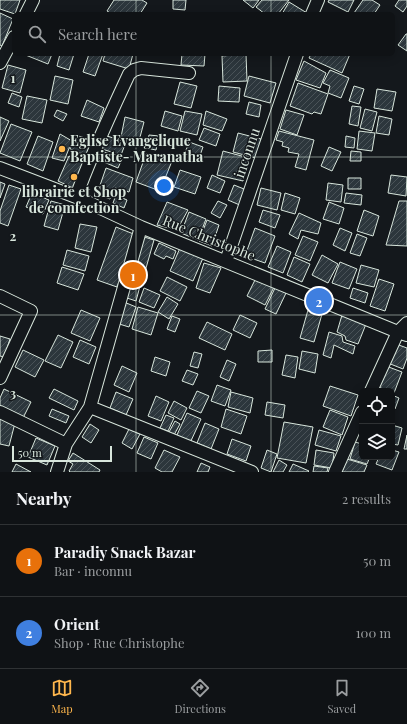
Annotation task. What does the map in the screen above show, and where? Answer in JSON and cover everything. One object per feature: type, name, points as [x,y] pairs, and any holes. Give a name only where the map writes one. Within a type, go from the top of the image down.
[{"type":"street","points":[[27,12],[33,0]]},
{"type":"street","points":[[313,12],[318,0]]},
{"type":"street","points":[[0,63],[12,41]]},
{"type":"street","name":"inconnu","points":[[226,261],[296,56]]},
{"type":"street","points":[[76,197],[87,166],[129,74],[134,70],[141,68],[189,73]]},
{"type":"street","name":"Rue Christophe","points":[[0,168],[76,197],[141,227],[402,333]]},
{"type":"street","points":[[57,472],[66,444],[90,407],[141,227]]},
{"type":"street","points":[[0,296],[31,311],[0,378]]},
{"type":"street","points":[[373,388],[407,323]]},
{"type":"street","points":[[90,407],[252,472]]},
{"type":"street","points":[[0,412],[66,444]]},
{"type":"street","points":[[335,472],[359,419]]},
{"type":"building","points":[[0,0],[20,0],[16,12],[12,13],[0,9]]},
{"type":"building","points":[[114,0],[142,0],[147,3],[141,12],[107,11]]},
{"type":"building","points":[[173,0],[186,0],[185,10],[173,9]]},
{"type":"building","points":[[243,0],[259,0],[253,8]]},
{"type":"building","points":[[262,0],[289,0],[280,12],[262,12],[256,7]]},
{"type":"building","points":[[329,0],[354,0],[348,12],[328,2]]},
{"type":"building","points":[[363,0],[372,0],[380,5],[375,12],[355,12]]},
{"type":"building","points":[[399,0],[407,0],[407,6],[403,12],[395,6]]},
{"type":"building","points":[[289,2],[305,12],[283,12]]},
{"type":"building","points":[[0,13],[12,19],[12,21],[2,46],[0,45]]},
{"type":"building","points":[[407,34],[407,51],[398,45]]},
{"type":"building","points":[[28,56],[51,56],[48,64]]},
{"type":"building","points":[[60,56],[73,56],[69,70],[57,66]]},
{"type":"building","points":[[88,56],[102,56],[95,76],[83,72]]},
{"type":"building","points":[[104,56],[132,56],[129,69],[103,61]]},
{"type":"building","points":[[182,56],[205,56],[204,66],[181,65]]},
{"type":"building","points":[[222,56],[246,56],[247,81],[223,82]]},
{"type":"building","points":[[310,56],[349,56],[342,73],[309,58]]},
{"type":"building","points":[[304,61],[326,73],[320,88],[296,80]]},
{"type":"building","points":[[8,65],[26,70],[20,93],[2,88]]},
{"type":"building","points":[[330,70],[349,78],[341,98],[328,93],[330,86],[323,83]]},
{"type":"building","points":[[55,76],[73,80],[68,104],[50,100]]},
{"type":"building","points":[[249,76],[276,83],[270,103],[244,96]]},
{"type":"building","points":[[180,82],[197,86],[191,108],[174,104]]},
{"type":"building","points":[[298,83],[328,94],[321,114],[314,112],[312,114],[290,106]]},
{"type":"building","points":[[219,86],[240,88],[239,102],[218,101]]},
{"type":"building","points":[[354,86],[364,89],[359,104],[349,101]]},
{"type":"building","points":[[377,89],[396,92],[392,111],[374,108]]},
{"type":"building","points":[[12,93],[22,97],[19,107],[8,103]]},
{"type":"building","points":[[27,96],[47,100],[42,123],[22,119]]},
{"type":"building","points":[[87,100],[104,108],[99,122],[81,116]]},
{"type":"building","points":[[249,102],[261,105],[259,117],[246,114]]},
{"type":"building","points":[[352,106],[361,107],[358,126],[349,124]]},
{"type":"building","points":[[365,109],[377,112],[372,131],[360,128]]},
{"type":"building","points":[[57,110],[67,114],[63,121],[54,116]]},
{"type":"building","points":[[286,110],[304,115],[297,135],[280,129]]},
{"type":"building","points":[[165,111],[182,116],[178,131],[161,126]]},
{"type":"building","points":[[185,111],[202,114],[197,135],[180,131]]},
{"type":"building","points":[[206,111],[227,119],[222,131],[203,125]]},
{"type":"building","points":[[379,116],[392,119],[389,135],[376,133]]},
{"type":"building","points":[[0,117],[9,121],[0,141]]},
{"type":"building","points":[[125,117],[144,122],[139,141],[121,137]]},
{"type":"building","points":[[11,124],[32,132],[20,161],[0,153]]},
{"type":"building","points":[[204,128],[220,134],[216,146],[199,140]]},
{"type":"building","points":[[279,131],[314,140],[306,170],[295,167],[299,154],[288,152],[289,148],[282,146],[283,142],[276,140]]},
{"type":"building","points":[[359,131],[375,133],[372,151],[357,149]]},
{"type":"building","points":[[238,133],[261,139],[256,158],[233,152]]},
{"type":"building","points":[[60,134],[72,141],[64,161],[52,158]]},
{"type":"building","points":[[75,135],[92,140],[87,156],[70,149]]},
{"type":"building","points":[[149,135],[159,136],[156,150],[146,148]]},
{"type":"building","points":[[38,136],[53,142],[43,171],[27,164]]},
{"type":"building","points":[[107,136],[126,142],[121,155],[102,149]]},
{"type":"building","points":[[346,136],[355,138],[354,148],[345,147]]},
{"type":"building","points":[[189,142],[203,147],[199,158],[185,153]]},
{"type":"building","points":[[329,147],[341,152],[332,171],[321,166]]},
{"type":"building","points":[[102,151],[122,159],[118,168],[99,160]]},
{"type":"building","points":[[223,151],[249,158],[243,181],[217,175]]},
{"type":"building","points":[[351,151],[361,152],[361,161],[350,161]]},
{"type":"building","points":[[146,154],[172,161],[160,191],[136,182]]},
{"type":"building","points":[[69,156],[84,163],[73,188],[58,181]]},
{"type":"building","points":[[106,168],[133,178],[129,192],[115,188],[110,199],[97,194]]},
{"type":"building","points":[[180,170],[201,177],[195,194],[174,187]]},
{"type":"building","points":[[212,175],[225,181],[220,193],[207,188]]},
{"type":"building","points":[[391,175],[407,177],[406,196],[388,193]]},
{"type":"building","points":[[348,178],[361,178],[361,189],[348,189]]},
{"type":"building","points":[[0,182],[5,184],[0,198]]},
{"type":"building","points":[[328,183],[343,185],[341,202],[326,200]]},
{"type":"building","points":[[9,185],[21,189],[8,226],[0,223],[0,211]]},
{"type":"building","points":[[234,185],[249,191],[242,206],[228,200]]},
{"type":"building","points":[[261,188],[281,193],[277,210],[257,205]]},
{"type":"building","points":[[32,193],[49,200],[43,214],[26,207]]},
{"type":"building","points":[[285,193],[300,198],[295,214],[281,210]]},
{"type":"building","points":[[346,193],[362,195],[361,205],[344,203]]},
{"type":"building","points":[[116,195],[127,200],[124,208],[113,203]]},
{"type":"building","points":[[51,201],[65,205],[58,230],[44,226]]},
{"type":"building","points":[[218,201],[227,205],[220,218],[211,213]]},
{"type":"building","points":[[399,201],[407,201],[407,246],[386,245]]},
{"type":"building","points":[[167,202],[188,210],[177,230],[157,225]]},
{"type":"building","points":[[329,202],[344,208],[339,224],[323,219]]},
{"type":"building","points":[[263,210],[280,215],[275,228],[259,222]]},
{"type":"building","points":[[364,210],[379,216],[373,236],[357,231]]},
{"type":"building","points":[[189,212],[206,219],[198,240],[181,233]]},
{"type":"building","points":[[299,213],[321,223],[318,234],[301,230],[298,239],[289,234]]},
{"type":"building","points":[[207,220],[219,225],[212,246],[199,241]]},
{"type":"building","points":[[80,224],[97,227],[91,252],[75,248]]},
{"type":"building","points":[[116,227],[136,235],[117,287],[97,280]]},
{"type":"building","points":[[255,228],[275,236],[265,263],[245,256]]},
{"type":"building","points":[[340,228],[352,233],[345,251],[333,245]]},
{"type":"building","points":[[357,234],[367,238],[360,256],[350,253]]},
{"type":"building","points":[[141,236],[154,240],[144,275],[131,271]]},
{"type":"building","points":[[303,236],[318,242],[310,261],[295,255]]},
{"type":"building","points":[[159,243],[176,251],[173,259],[166,256],[164,259],[154,254]]},
{"type":"building","points":[[277,246],[291,252],[283,273],[268,267]]},
{"type":"building","points":[[180,248],[203,258],[193,281],[170,271]]},
{"type":"building","points":[[67,250],[89,256],[85,271],[63,265]]},
{"type":"building","points":[[322,255],[338,264],[328,283],[312,275]]},
{"type":"building","points":[[294,257],[310,264],[302,282],[287,275]]},
{"type":"building","points":[[340,262],[357,269],[349,289],[332,283]]},
{"type":"building","points":[[204,263],[221,268],[210,293],[196,288]]},
{"type":"building","points":[[361,265],[379,270],[374,287],[356,283]]},
{"type":"building","points":[[62,267],[84,274],[78,290],[57,283]]},
{"type":"building","points":[[167,277],[187,287],[180,301],[160,291]]},
{"type":"building","points":[[256,278],[274,287],[265,305],[247,296]]},
{"type":"building","points":[[379,279],[394,284],[385,311],[370,306]]},
{"type":"building","points":[[128,283],[140,286],[136,301],[124,297]]},
{"type":"building","points":[[144,288],[160,295],[154,308],[139,302]]},
{"type":"building","points":[[275,288],[286,293],[276,314],[265,309]]},
{"type":"building","points":[[353,288],[368,293],[365,303],[350,298]]},
{"type":"building","points":[[167,297],[178,304],[169,319],[158,312]]},
{"type":"building","points":[[124,302],[136,307],[129,327],[116,323]]},
{"type":"building","points":[[310,303],[324,307],[314,342],[300,338]]},
{"type":"building","points":[[138,307],[158,313],[151,335],[132,329]]},
{"type":"building","points":[[81,310],[100,318],[90,341],[71,333]]},
{"type":"building","points":[[240,315],[257,323],[250,338],[233,330]]},
{"type":"building","points":[[342,315],[366,324],[358,344],[346,340],[345,336],[337,332]]},
{"type":"building","points":[[172,316],[180,319],[175,332],[167,329]]},
{"type":"building","points":[[207,322],[232,334],[225,350],[199,338]]},
{"type":"building","points":[[329,332],[342,336],[343,342],[355,346],[353,354],[334,345],[331,358],[323,355]]},
{"type":"building","points":[[58,335],[73,342],[61,368],[45,361]]},
{"type":"building","points":[[0,336],[10,339],[4,357],[0,356]]},
{"type":"building","points":[[80,340],[96,347],[89,364],[73,357]]},
{"type":"building","points":[[396,344],[407,348],[407,358],[403,369],[388,363]]},
{"type":"building","points":[[23,350],[44,360],[35,377],[15,367]]},
{"type":"building","points":[[272,350],[272,362],[258,362],[258,351]]},
{"type":"building","points":[[302,351],[318,354],[315,373],[299,369]]},
{"type":"building","points":[[194,352],[202,354],[198,368],[190,366]]},
{"type":"building","points":[[286,355],[298,357],[295,378],[282,375]]},
{"type":"building","points":[[155,357],[170,362],[166,376],[151,371]]},
{"type":"building","points":[[227,360],[236,364],[229,381],[220,377]]},
{"type":"building","points":[[122,366],[137,373],[129,392],[114,385]]},
{"type":"building","points":[[386,366],[402,372],[395,390],[395,388],[378,387]]},
{"type":"building","points":[[187,370],[198,374],[193,385],[182,381]]},
{"type":"building","points":[[217,385],[231,390],[225,406],[211,401]]},
{"type":"building","points":[[330,386],[358,395],[351,416],[323,406]]},
{"type":"building","points":[[4,389],[31,402],[23,418],[0,406],[0,398]]},
{"type":"building","points":[[54,389],[78,401],[74,410],[49,398]]},
{"type":"building","points":[[197,391],[209,396],[201,413],[189,408]]},
{"type":"building","points":[[116,392],[133,399],[126,415],[110,408]]},
{"type":"building","points":[[231,392],[253,398],[250,413],[228,407]]},
{"type":"building","points":[[156,396],[169,402],[161,421],[148,416]]},
{"type":"building","points":[[395,396],[399,398],[395,409]]},
{"type":"building","points":[[174,401],[187,408],[181,420],[168,413]]},
{"type":"building","points":[[267,402],[285,405],[283,418],[265,415]]},
{"type":"building","points":[[52,409],[69,416],[66,423],[49,416]]},
{"type":"building","points":[[226,409],[247,416],[241,434],[221,427]]},
{"type":"building","points":[[330,410],[348,417],[342,435],[323,427]]},
{"type":"building","points":[[187,413],[201,419],[190,443],[176,437]]},
{"type":"building","points":[[166,415],[174,418],[168,431],[160,428]]},
{"type":"building","points":[[0,419],[15,423],[9,446],[0,444]]},
{"type":"building","points":[[175,421],[180,424],[174,435],[169,432]]},
{"type":"building","points":[[284,422],[313,427],[306,463],[277,458]]},
{"type":"building","points":[[205,423],[219,429],[211,449],[197,443]]},
{"type":"building","points":[[90,424],[99,430],[91,443],[82,437]]},
{"type":"building","points":[[395,426],[402,428],[398,445],[395,444]]},
{"type":"building","points":[[129,429],[140,434],[132,449],[122,443]]},
{"type":"building","points":[[319,430],[341,436],[336,451],[315,445]]},
{"type":"building","points":[[407,435],[407,449],[404,449]]},
{"type":"building","points":[[144,437],[158,443],[151,459],[137,453]]},
{"type":"building","points":[[36,438],[55,446],[47,465],[28,457]]},
{"type":"building","points":[[232,439],[251,446],[246,461],[227,454]]},
{"type":"building","points":[[355,442],[359,443],[359,460],[369,460],[367,464],[350,459]]},
{"type":"building","points":[[164,450],[180,457],[172,472],[162,472],[155,468]]},
{"type":"building","points":[[267,450],[277,454],[271,472],[261,468]]},
{"type":"building","points":[[316,450],[334,453],[332,468],[314,465]]},
{"type":"building","points":[[395,451],[399,452],[392,470],[376,464],[378,460],[395,460]]},
{"type":"building","points":[[73,453],[100,470],[99,472],[70,472],[69,471],[73,464],[68,461]]},
{"type":"building","points":[[347,459],[367,465],[364,472],[342,472]]},
{"type":"building","points":[[279,460],[287,465],[283,472],[273,472]]},
{"type":"building","points":[[201,463],[210,467],[208,472],[197,472]]},
{"type":"building","points":[[16,464],[31,472],[12,472]]},
{"type":"building","points":[[293,464],[309,471],[289,472]]},
{"type":"building","points":[[314,466],[328,468],[327,472],[313,472]]},
{"type":"place","name":"Eglise Evangelique Baptiste- Maranatha","points":[[62,149]]},
{"type":"place","name":"librairie et Shop de comfection","points":[[74,177]]},
{"type":"place","name":"Paradiy Snack Bazar","points":[[133,275]]},
{"type":"place","name":"Orient","points":[[319,301]]}]
